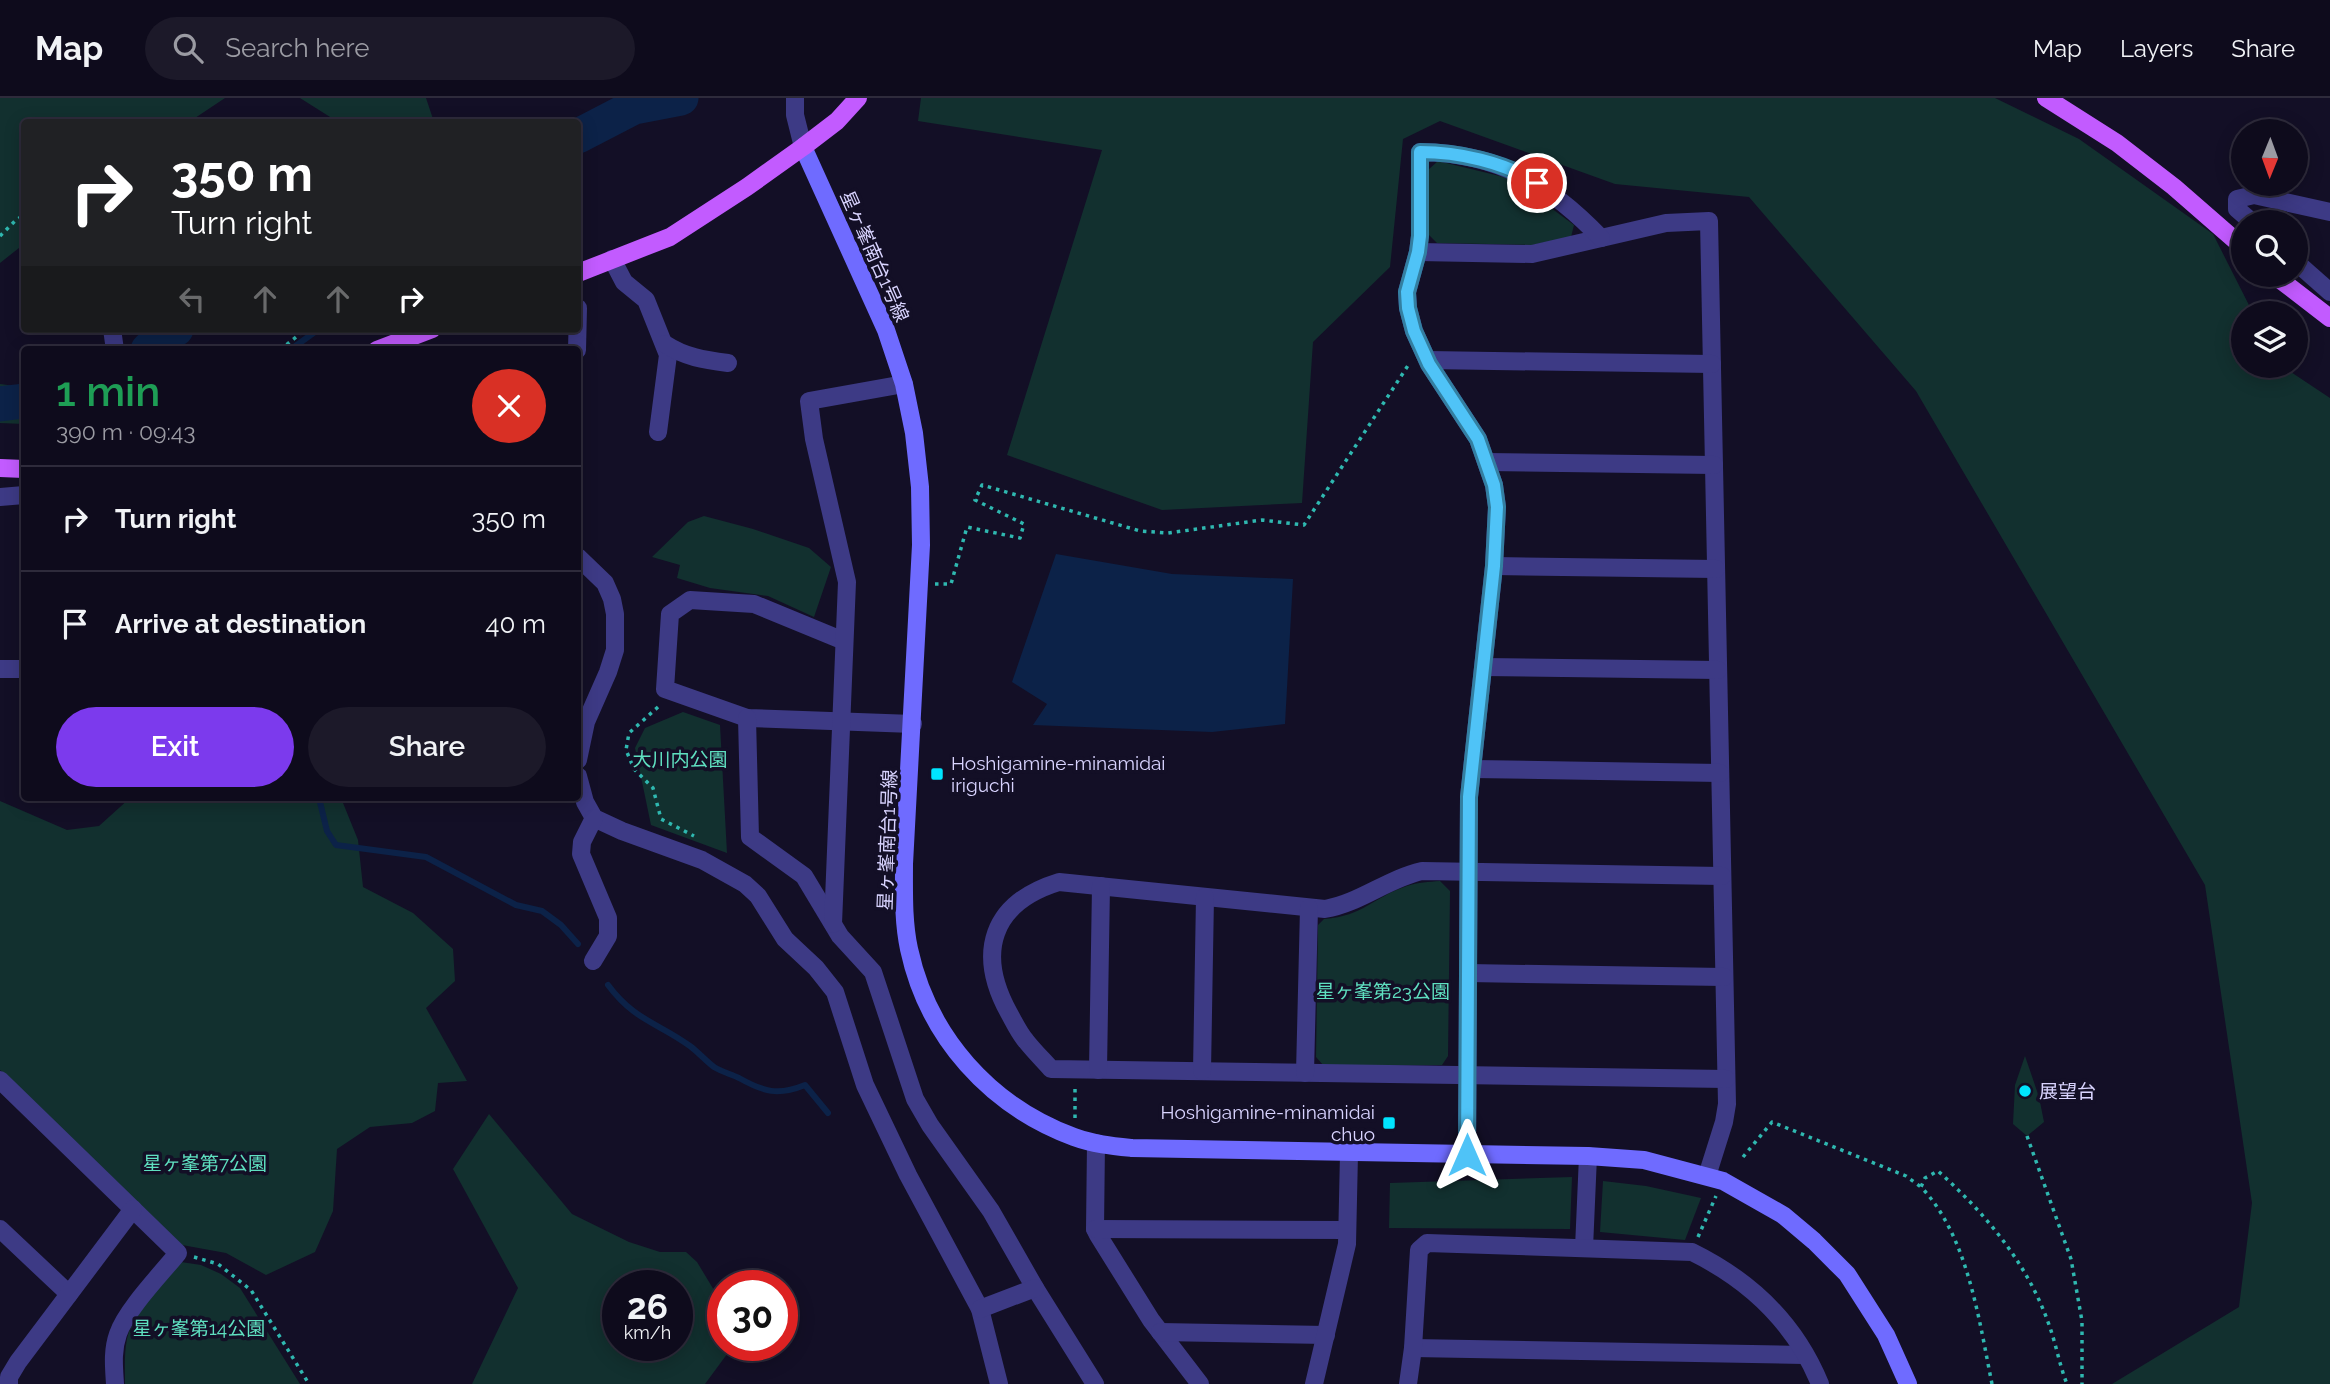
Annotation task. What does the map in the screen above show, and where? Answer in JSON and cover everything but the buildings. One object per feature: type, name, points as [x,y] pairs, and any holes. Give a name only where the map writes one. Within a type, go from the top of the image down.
[{"type":"main road","points":[[581,271],[670,237],[803,147],[836,121],[858,98]]},
{"type":"main road","points":[[2046,98],[2117,143],[2174,187],[2231,237]]},
{"type":"main road","points":[[2290,287],[2330,318]]},
{"type":"main road","points":[[387,346],[422,333]]},
{"type":"main road","points":[[0,468],[21,469]]},
{"type":"street","points":[[795,106],[803,147]]},
{"type":"street","name":"星ヶ峯南台1号線","points":[[803,147],[886,330],[904,384],[914,433],[920,487],[919,584],[904,864],[905,916],[909,949],[928,1009],[946,1039],[991,1090],[1023,1113],[1074,1137],[1132,1148],[1349,1154],[1588,1156],[1644,1160],[1715,1179],[1783,1215],[1847,1274],[1886,1335],[1908,1384]]},
{"type":"street","points":[[1467,1155],[1469,797],[1494,566],[1497,507],[1487,462],[1478,439],[1424,353],[1414,331],[1407,292],[1418,252],[1420,152],[1445,152],[1523,175],[1574,210],[1601,238]]},
{"type":"street","points":[[2238,210],[2237,199],[2255,195],[2330,212]]},
{"type":"street","points":[[1418,252],[1532,254],[1666,223],[1709,221],[1727,1104],[1715,1179]]},
{"type":"street","points":[[612,259],[624,282],[646,300],[668,355],[658,432]]},
{"type":"street","points":[[2308,273],[2330,292]]},
{"type":"street","points":[[665,344],[698,360],[728,363]]},
{"type":"street","points":[[1424,353],[1712,364]]},
{"type":"street","points":[[833,924],[847,582],[814,439],[809,401],[904,384]]},
{"type":"street","points":[[1487,462],[1714,465]]},
{"type":"street","points":[[0,497],[21,495]]},
{"type":"street","points":[[581,560],[605,583],[612,599],[615,614],[615,650],[586,722],[581,746]]},
{"type":"street","points":[[1494,566],[1716,569]]},
{"type":"street","points":[[844,641],[754,604],[690,600],[670,614],[664,689],[747,718],[913,724]]},
{"type":"street","points":[[1484,667],[1718,670]]},
{"type":"street","points":[[0,669],[21,669]]},
{"type":"street","points":[[747,718],[750,837],[804,876],[840,936],[873,972],[915,1099],[930,1125],[991,1211],[1095,1384]]},
{"type":"street","points":[[1473,769],[1720,773]]},
{"type":"street","points":[[581,787],[594,818],[702,860],[729,873],[758,896],[785,939],[816,968],[835,992],[865,1085],[908,1175],[980,1309],[999,1384]]},
{"type":"street","points":[[593,961],[608,936],[608,918],[581,854],[582,842],[594,818]]},
{"type":"street","points":[[1722,876],[1422,871],[1393,880],[1340,907],[1325,909],[1059,883],[1041,888],[1011,908],[992,942],[991,965],[998,992],[1024,1039],[1051,1069],[1726,1079]]},
{"type":"street","points":[[1098,1070],[1101,886]]},
{"type":"street","points":[[1202,1071],[1205,897]]},
{"type":"street","points":[[1304,1073],[1309,908]]},
{"type":"street","points":[[1468,973],[1724,977]]},
{"type":"street","points":[[0,1080],[178,1253],[128,1315],[118,1332],[113,1355],[115,1384]]},
{"type":"street","points":[[1096,1143],[1095,1228],[1160,1332],[1200,1384]]},
{"type":"street","points":[[1314,1384],[1347,1244],[1349,1154]]},
{"type":"street","points":[[1584,1248],[1588,1156]]},
{"type":"street","points":[[6,1378],[133,1209]]},
{"type":"street","points":[[0,1228],[69,1294]]},
{"type":"street","points":[[1095,1228],[1347,1230]]},
{"type":"street","points":[[1408,1384],[1419,1250],[1427,1243],[1692,1252],[1718,1264],[1753,1289],[1778,1315],[1820,1384]]},
{"type":"street","points":[[980,1309],[1035,1288]]},
{"type":"street","points":[[1160,1332],[1326,1335]]},
{"type":"street","points":[[1413,1348],[1804,1355]]},
{"type":"path","points":[[0,236],[21,217]]},
{"type":"path","points":[[284,346],[301,333]]},
{"type":"path","points":[[919,584],[951,584],[967,527],[1020,538],[1024,524],[975,500],[982,485],[1139,531],[1168,533],[1262,520],[1304,524],[1424,353]]},
{"type":"path","points":[[677,693],[629,733],[626,750],[634,769],[653,788],[661,819],[702,839],[702,860]]},
{"type":"path","points":[[1074,1137],[1076,1069]]},
{"type":"path","points":[[1743,1157],[1772,1122],[1906,1176],[1921,1187],[1937,1203],[1958,1246],[1979,1316],[1992,1384]]},
{"type":"path","points":[[2027,1136],[2071,1259],[2082,1321],[2082,1384]]},
{"type":"path","points":[[1921,1187],[1926,1178],[1938,1171],[1973,1203],[2002,1240],[2029,1279],[2048,1321],[2067,1384]]},
{"type":"path","points":[[1692,1252],[1715,1179]]},
{"type":"path","points":[[178,1253],[218,1264],[251,1290],[309,1384]]},
{"type":"green space","points":[[0,98],[225,98],[194,119],[21,119],[21,246],[0,263]]},
{"type":"green space","points":[[300,98],[426,98],[433,119],[333,119]]},
{"type":"green space","points":[[921,98],[1995,98],[2079,139],[2213,234],[2231,270],[2231,287],[2240,287],[2247,301],[2231,301],[2231,378],[2300,378],[2330,398],[2330,1384],[2112,1384],[2239,1307],[2252,1203],[2205,885],[1916,391],[1749,197],[1615,184],[1440,121],[1403,139],[1390,267],[1313,342],[1302,503],[1162,510],[1007,455],[1102,150],[918,121]]},
{"type":"green space","points":[[1438,161],[1512,179],[1574,225],[1571,237],[1532,245],[1437,243],[1429,235],[1428,170]]},
{"type":"green space","points":[[21,383],[21,424],[0,423],[0,384],[15,386]]},
{"type":"green space","points":[[704,516],[809,548],[831,567],[814,617],[768,596],[710,588],[677,578],[680,565],[652,557],[688,522]]},
{"type":"green space","name":"大川内公園","points":[[683,712],[720,725],[727,853],[651,825],[635,748],[645,728]]},
{"type":"green space","name":"星ヶ峯第7公園","points":[[0,801],[67,830],[99,826],[127,801],[342,801],[358,840],[363,887],[413,913],[453,949],[455,981],[426,1008],[467,1081],[438,1083],[435,1111],[412,1123],[370,1127],[337,1149],[333,1211],[315,1252],[266,1275],[226,1253],[182,1245],[0,1070]]},
{"type":"green space","name":"星ヶ峯第23公園","points":[[1440,881],[1450,891],[1448,1056],[1442,1065],[1324,1066],[1316,1057],[1318,925],[1324,919],[1359,910],[1395,890],[1419,883]]},
{"type":"green space","points":[[2025,1056],[2039,1097],[2044,1122],[2027,1136],[2013,1124],[2015,1085]]},
{"type":"green space","points":[[489,1114],[572,1214],[629,1242],[660,1252],[686,1252],[697,1262],[707,1279],[707,1361],[722,1361],[705,1384],[472,1384],[518,1288],[453,1169]]},
{"type":"green space","points":[[1572,1177],[1570,1229],[1389,1228],[1390,1183]]},
{"type":"green space","points":[[1603,1181],[1646,1186],[1701,1198],[1685,1240],[1600,1232]]},
{"type":"green space","name":"星ヶ峯第14公園","points":[[181,1262],[201,1265],[221,1274],[240,1288],[300,1384],[125,1384],[125,1350],[130,1330],[142,1309]]},
{"type":"water","points":[[1056,554],[1172,574],[1293,579],[1285,724],[1212,732],[1033,725],[1047,704],[1012,682]]},
{"type":"waterway","points":[[581,134],[634,107],[681,98]]},
{"type":"waterway","points":[[152,346],[167,333]]},
{"type":"waterway","points":[[296,346],[313,333]]},
{"type":"waterway","points":[[0,404],[21,401]]},
{"type":"waterway","points":[[320,801],[327,831],[336,845],[426,857],[516,905],[542,911],[561,925],[578,944]]},
{"type":"waterway","points":[[608,985],[637,1014],[690,1046],[714,1067],[756,1087],[771,1091],[787,1091],[805,1085],[828,1113]]},
{"type":"place","name":"Hoshigamine-minamidai iriguchi","points":[[937,774]]},
{"type":"place","name":"展望台","points":[[2025,1091]]},
{"type":"place","name":"Hoshigamine-minamidai chuo","points":[[1389,1123]]},
{"type":"route","points":[[1467,1155],[1469,797],[1494,566],[1497,507],[1494,485],[1478,439],[1429,364],[1414,331],[1407,292],[1420,236],[1420,152],[1445,152],[1469,158],[1523,175],[1537,183]]}]
